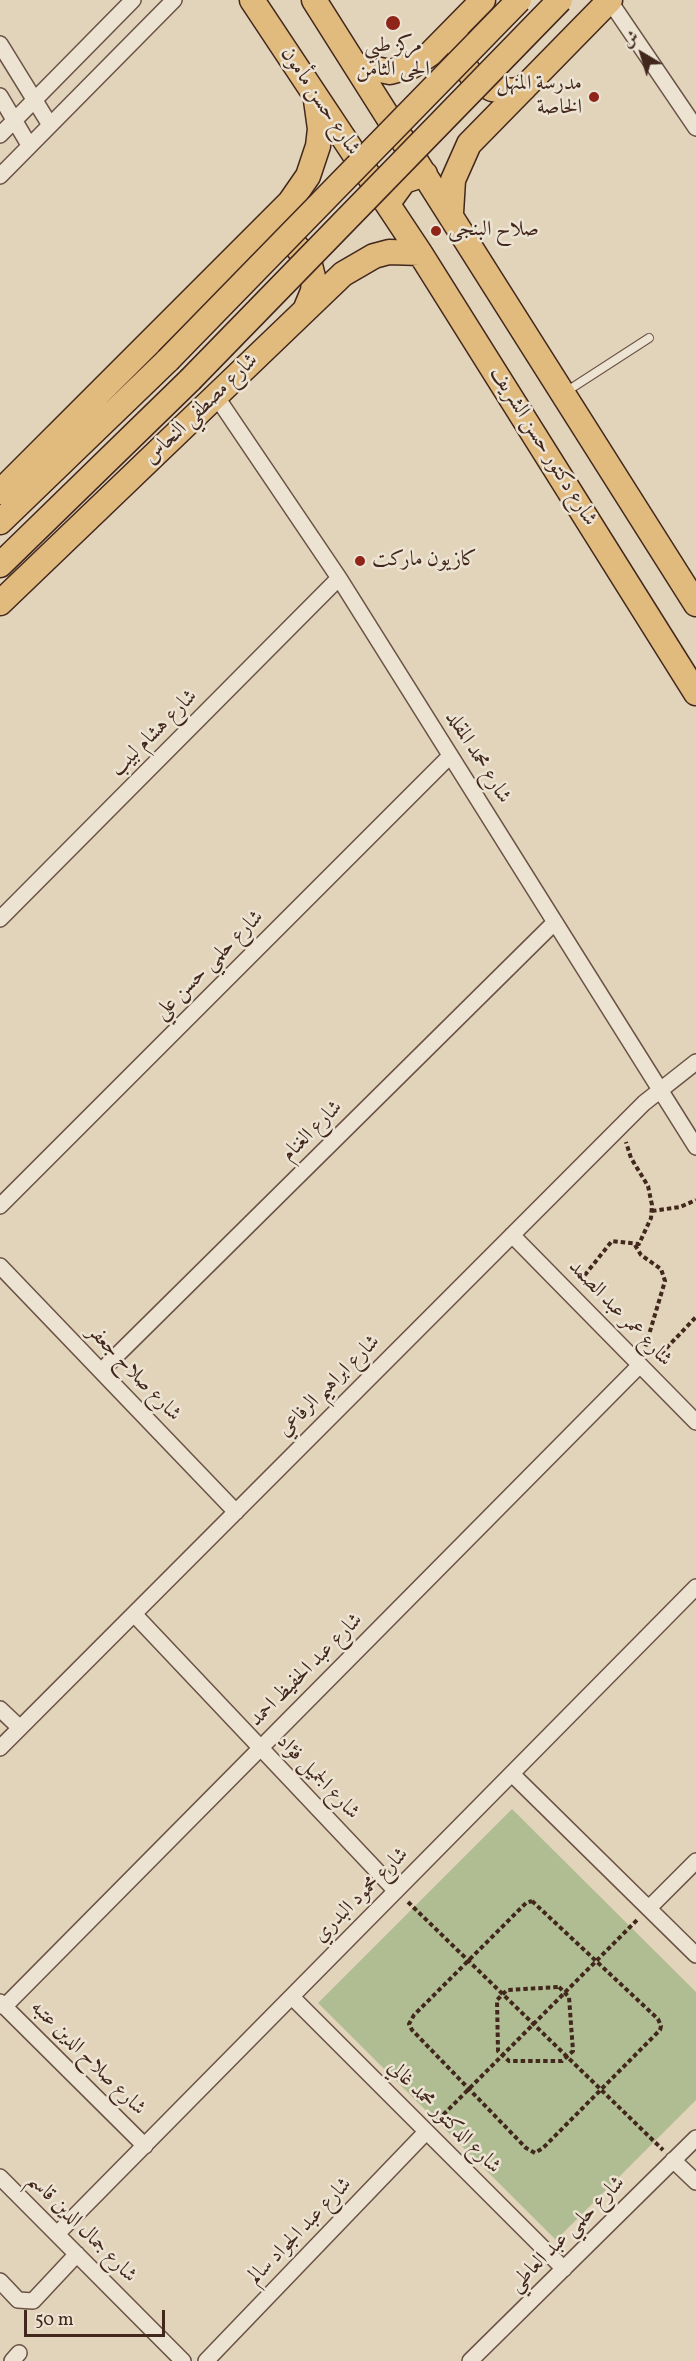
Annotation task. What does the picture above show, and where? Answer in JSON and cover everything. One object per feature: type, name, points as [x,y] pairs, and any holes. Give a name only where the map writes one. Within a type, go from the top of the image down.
[{"type":"main road","name":"شارع حسن مأمون","points":[[252,0],[388,203]]},
{"type":"main road","points":[[314,0],[451,213],[696,604]]},
{"type":"main road","points":[[356,65],[390,72],[412,66],[430,54],[483,0]]},
{"type":"main road","points":[[0,522],[168,360],[519,0]]},
{"type":"main road","points":[[0,565],[190,380],[560,0]]},
{"type":"main road","points":[[451,213],[453,180],[462,155],[469,144],[609,0]]},
{"type":"main road","points":[[463,21],[458,41],[459,52],[467,71],[474,79],[492,89],[514,91],[524,88]]},
{"type":"main road","points":[[0,492],[290,202],[311,169],[318,146],[320,129],[315,95]]},
{"type":"main road","points":[[349,146],[363,148],[376,143],[387,133],[391,119]]},
{"type":"main road","points":[[388,203],[404,182],[425,174]]},
{"type":"main road","name":"شارع دكتور حسن الشريف","points":[[388,203],[696,693]]},
{"type":"main road","points":[[256,237],[286,239],[303,252],[312,270],[314,281],[313,291],[304,310]]},
{"type":"main road","name":"شارع مصطفي النحاس","points":[[0,603],[343,274],[363,260],[389,252],[420,253]]},
{"type":"street","points":[[0,135],[133,0]]},
{"type":"street","points":[[0,176],[174,0]]},
{"type":"street","points":[[609,0],[696,128]]},
{"type":"street","points":[[0,45],[50,125]]},
{"type":"street","points":[[0,96],[29,145]]},
{"type":"street","name":"شارع محمد المقلد","points":[[216,396],[339,578],[696,1147]]},
{"type":"street","name":"شارع هشام لبيب","points":[[0,919],[339,578]]},
{"type":"street","name":"شارع حلمي حسن علي","points":[[0,1206],[450,756]]},
{"type":"street","name":"شارع الغنام","points":[[101,1371],[555,922]]},
{"type":"street","name":"شارع ابراهيم الرفاعي","points":[[0,1748],[625,1122],[660,1089],[696,1062]]},
{"type":"street","name":"شارع عمر عبد الصمد","points":[[512,1235],[696,1422]]},
{"type":"street","name":"شارع صلاح جعفر","points":[[0,1266],[236,1512]]},
{"type":"street","name":"شارع عبد الحفيظ احمد","points":[[2,2004],[642,1368]]},
{"type":"street","name":"شارع محمود البدري","points":[[57,2234],[696,1587]]},
{"type":"street","name":"شارع الجميل فؤاد","points":[[134,1614],[396,1891]]},
{"type":"street","points":[[0,1709],[20,1728]]},
{"type":"street","points":[[512,1774],[696,1955]]},
{"type":"street","points":[[649,1908],[696,1861]]},
{"type":"street","name":"شارع الدكتور محمد غالي","points":[[292,1997],[564,2269]]},
{"type":"street","name":"شارع صلاح الدين عتبه","points":[[2,2004],[145,2146]]},
{"type":"street","name":"شارع عبد الجواد سالم","points":[[206,2361],[426,2132]]},
{"type":"street","name":"شارع حلمي عبد العاطي","points":[[470,2361],[696,2138]]},
{"type":"street","points":[[674,2160],[696,2182]]},
{"type":"street","name":"شارع جمال الدين قاسم","points":[[0,2177],[183,2361]]},
{"type":"street","points":[[0,2281],[18,2300],[33,2301],[77,2254]]},
{"type":"lane","points":[[563,394],[649,338]]},
{"type":"path","points":[[625,1122],[627,1148],[648,1186],[652,1211],[645,1232],[635,1245]]},
{"type":"path","points":[[652,1211],[680,1207],[696,1200]]},
{"type":"path","points":[[569,1293],[598,1262],[612,1241],[635,1245],[641,1255],[661,1269],[665,1281],[642,1368]]},
{"type":"path","points":[[642,1368],[696,1317]]},
{"type":"path","points":[[396,1891],[674,2160]]},
{"type":"path","points":[[530,1901],[536,1902],[660,2021],[660,2030],[543,2148],[535,2152],[526,2148],[412,2030],[409,2024],[414,2014],[468,1961],[530,1901]]},
{"type":"path","points":[[426,2132],[649,1908]]},
{"type":"path","points":[[559,1987],[569,1997],[573,2051],[562,2061],[509,2061],[498,2051],[496,2000],[502,1994],[507,1990],[559,1987]]},
{"type":"green space","points":[[512,1809],[696,1992],[696,2100],[556,2240],[318,2003]]},
{"type":"place","name":"مركز طبي الحى الثامن","points":[[393,23]]},
{"type":"place","name":"مدرسة المنهل الخاصة","points":[[594,97]]},
{"type":"place","name":"صلاح البنجى","points":[[436,231]]},
{"type":"place","name":"كازيون ماركت","points":[[360,561]]}]
